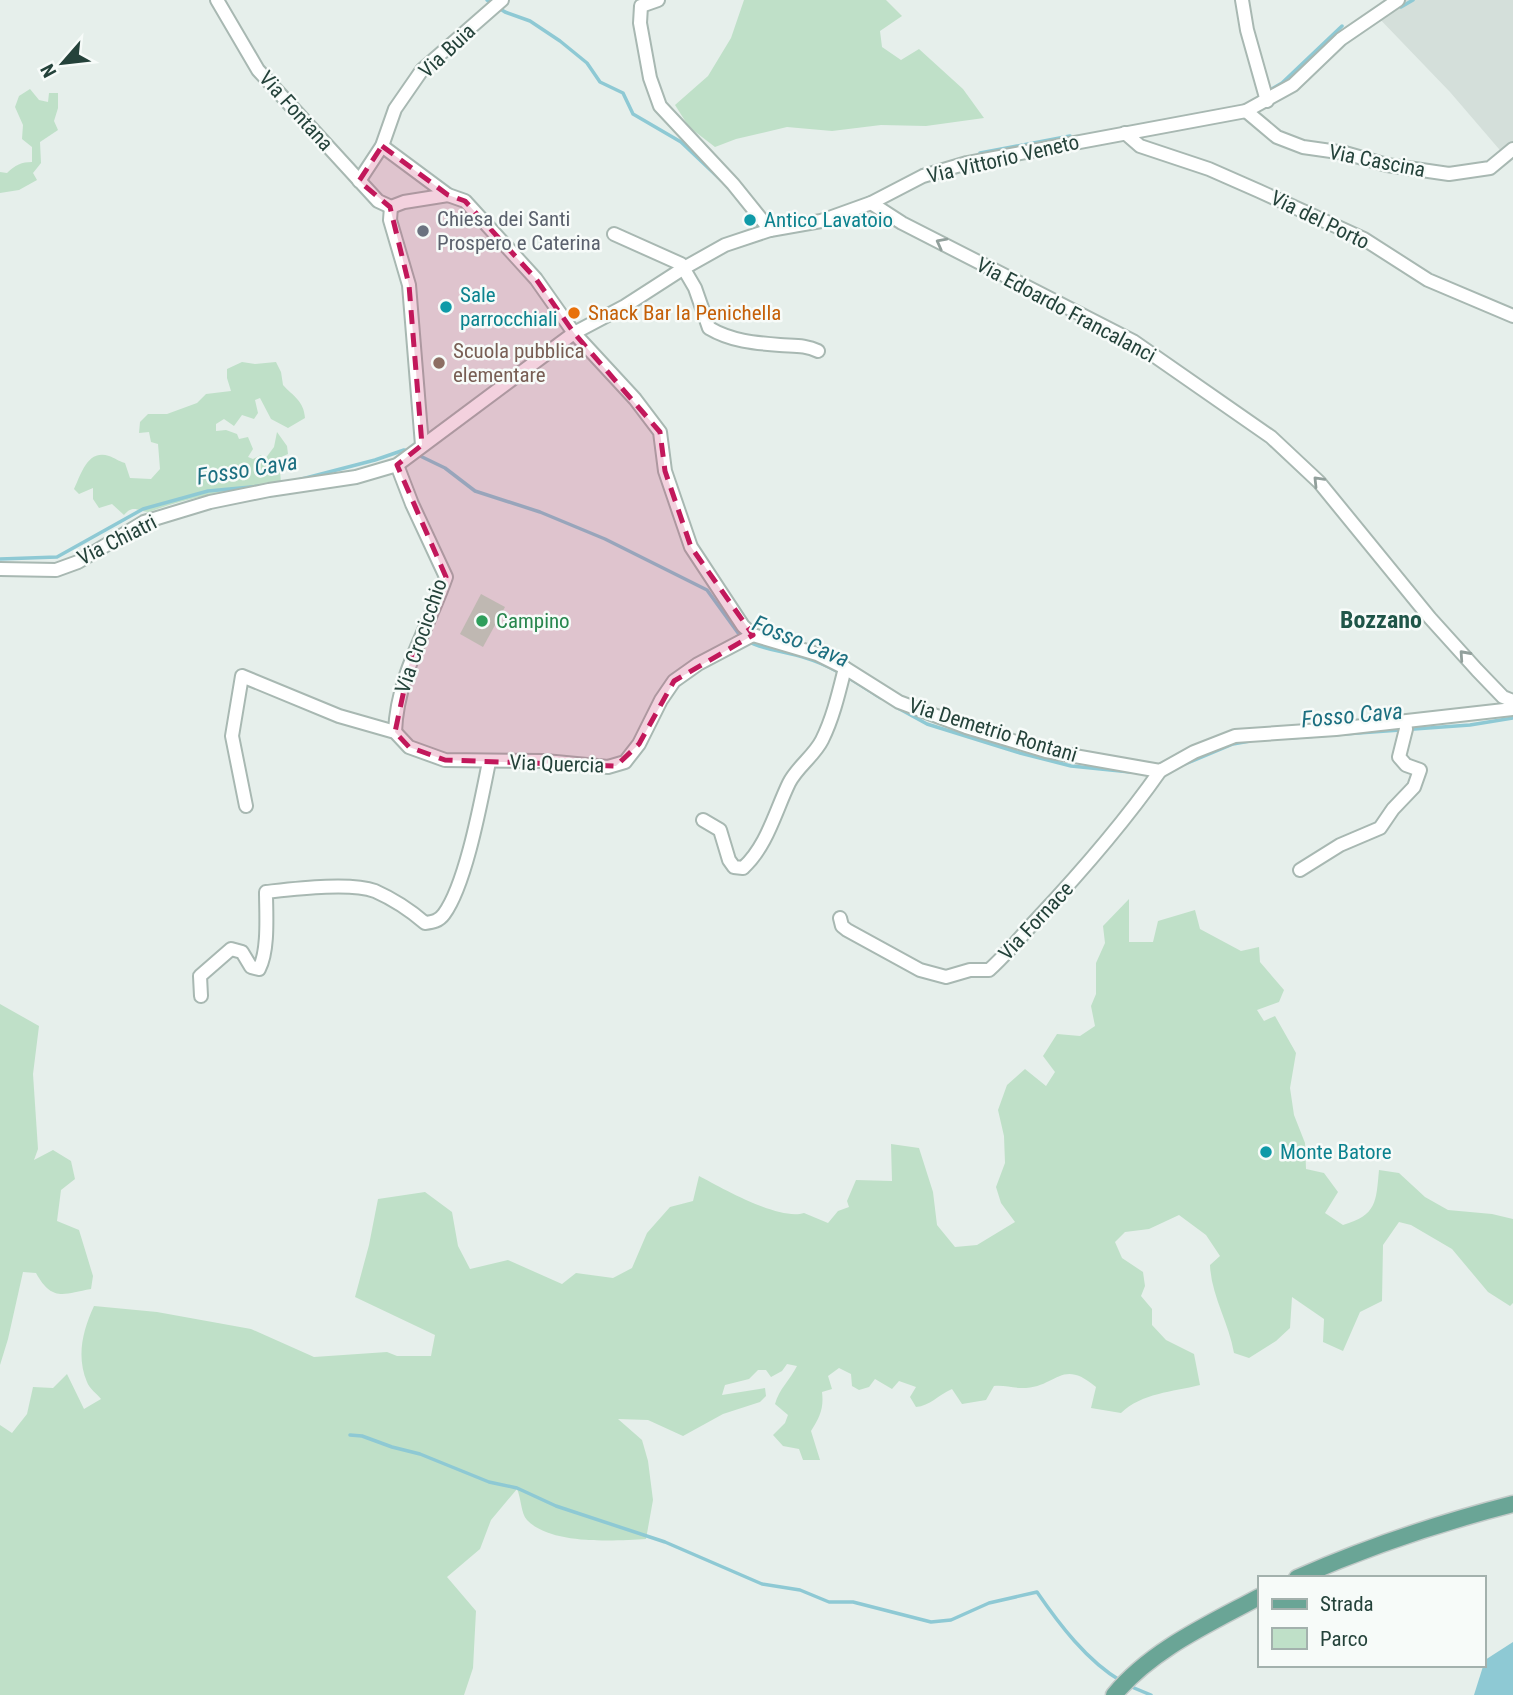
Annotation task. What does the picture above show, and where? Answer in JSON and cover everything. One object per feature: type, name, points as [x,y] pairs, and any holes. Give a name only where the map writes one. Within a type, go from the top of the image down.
[{"type":"main road","points":[[1302,1576],[1342,1558],[1410,1534],[1513,1503]]},
{"type":"main road","points":[[1120,1688],[1170,1646],[1258,1598]]},
{"type":"street","name":"Via Fontana","points":[[217,0],[258,69],[378,201],[391,207]]},
{"type":"street","points":[[658,0],[641,6],[640,23],[650,78],[660,106],[733,184],[770,230]]},
{"type":"street","points":[[1242,0],[1247,30],[1267,101]]},
{"type":"street","name":"Via Vittorio Veneto","points":[[397,465],[574,333],[625,306],[725,245],[770,230],[821,221],[871,202],[923,176],[967,163],[1246,111],[1293,85],[1341,39],[1398,0]]},
{"type":"street","name":"Via Buia","points":[[359,181],[382,146],[395,109],[422,70],[498,4]]},
{"type":"street","name":"Via Cascina","points":[[1246,111],[1278,137],[1303,147],[1345,153],[1387,165],[1449,174],[1489,168],[1513,149]]},
{"type":"street","name":"Via del Porto","points":[[1125,133],[1140,146],[1209,169],[1364,239],[1428,280],[1513,316]]},
{"type":"street","points":[[382,146],[448,195],[465,201],[536,279],[574,333],[635,399],[660,432],[665,471],[691,547],[743,626],[747,638]]},
{"type":"street","points":[[416,451],[409,285],[390,220],[391,207],[404,202],[448,195]]},
{"type":"street","name":"Via Edoardo Francalanci","points":[[871,202],[902,223],[1133,341],[1271,437],[1319,482],[1430,618],[1477,670],[1503,697],[1513,701]]},
{"type":"street","points":[[614,234],[660,253],[684,268],[695,288],[709,328],[721,335],[748,342],[808,346],[818,351]]},
{"type":"street","name":"Via Chiatri","points":[[0,569],[56,570],[78,562],[145,522],[210,502],[356,477],[397,465]]},
{"type":"street","name":"Via Crocicchio","points":[[395,732],[396,711],[411,657],[446,577],[397,465]]},
{"type":"street","name":"Via Demetrio Rontani","points":[[747,638],[817,654],[844,673],[899,702],[966,727],[1046,751],[1158,773]]},
{"type":"street","name":"Via Quercia","points":[[246,806],[232,736],[242,676],[339,716],[395,732],[409,747],[445,760],[545,761],[616,766],[625,762],[639,744],[661,700],[674,681],[747,638]]},
{"type":"street","points":[[703,820],[720,830],[729,860],[734,867],[743,868],[754,859],[791,780],[821,742],[844,673]]},
{"type":"street","points":[[1158,773],[1194,752],[1235,736],[1405,729],[1513,709]]},
{"type":"street","points":[[1300,870],[1320,856],[1380,828],[1393,808],[1413,787],[1420,770],[1406,765],[1399,757],[1405,729]]},
{"type":"street","points":[[201,996],[200,976],[231,949],[242,952],[251,967],[259,969],[266,929],[266,892],[322,887],[372,890],[403,906],[425,923],[434,922],[443,916],[457,890],[489,762]]},
{"type":"street","name":"Via Fornace","points":[[840,918],[842,926],[847,930],[920,971],[946,977],[970,970],[989,970],[1012,950],[1077,876],[1132,810],[1158,773]]},
{"type":"highlighted area","points":[[382,146],[448,195],[465,201],[536,279],[574,333],[660,432],[665,471],[691,547],[753,635],[674,681],[639,744],[616,766],[445,760],[409,747],[395,732],[411,657],[446,577],[397,465],[422,445],[409,285],[390,207],[359,181]]},
{"type":"shaded area","points":[[1398,0],[1513,0],[1513,149],[1505,156],[1450,92],[1375,14]]},
{"type":"green space","points":[[744,0],[886,0],[902,16],[880,31],[882,47],[901,60],[919,49],[963,89],[984,118],[926,126],[881,125],[832,131],[787,127],[715,147],[689,127],[675,105],[708,76],[731,38]]},
{"type":"green space","points":[[30,89],[39,100],[48,102],[49,93],[58,93],[58,108],[54,121],[58,130],[40,142],[41,163],[33,173],[37,180],[19,190],[0,193],[0,172],[7,173],[19,165],[32,162],[32,147],[22,139],[23,125],[15,107],[19,96]]},
{"type":"green space","points":[[242,362],[276,362],[283,385],[300,403],[305,418],[288,428],[271,419],[260,398],[255,400],[258,413],[254,419],[242,415],[234,426],[224,419],[216,424],[216,431],[226,430],[237,434],[239,439],[248,437],[253,449],[248,457],[253,459],[261,455],[265,459],[274,447],[277,432],[287,446],[288,454],[279,458],[281,483],[214,494],[149,512],[133,509],[124,515],[112,504],[99,508],[93,499],[93,488],[79,494],[74,489],[86,465],[95,456],[101,455],[125,463],[130,478],[151,479],[160,469],[158,444],[151,442],[149,432],[139,433],[140,422],[148,414],[167,414],[197,403],[206,394],[231,391],[227,369]]},
{"type":"green space","name":"Campino","points":[[481,594],[505,607],[483,647],[460,634]]},
{"type":"green space","points":[[1129,899],[1129,942],[1153,942],[1158,921],[1195,910],[1200,929],[1241,951],[1259,947],[1260,962],[1284,990],[1279,1002],[1257,1010],[1264,1021],[1275,1016],[1296,1053],[1290,1088],[1294,1115],[1305,1143],[1306,1169],[1324,1173],[1338,1192],[1325,1213],[1343,1225],[1363,1217],[1373,1206],[1379,1170],[1399,1173],[1425,1197],[1448,1210],[1513,1219],[1513,1303],[1510,1306],[1488,1292],[1452,1249],[1411,1225],[1399,1222],[1383,1245],[1382,1301],[1360,1312],[1343,1351],[1323,1342],[1324,1319],[1292,1297],[1290,1328],[1276,1341],[1249,1358],[1234,1353],[1213,1287],[1210,1265],[1220,1256],[1206,1235],[1179,1215],[1149,1229],[1125,1232],[1115,1242],[1122,1258],[1143,1272],[1145,1286],[1141,1296],[1152,1309],[1152,1325],[1166,1340],[1194,1354],[1200,1385],[1148,1397],[1121,1413],[1091,1408],[1096,1387],[1075,1374],[1059,1376],[1034,1387],[994,1386],[986,1400],[962,1404],[952,1389],[926,1405],[916,1407],[910,1397],[916,1387],[899,1381],[892,1389],[875,1379],[869,1387],[859,1390],[852,1386],[851,1374],[839,1368],[828,1376],[832,1389],[822,1392],[821,1412],[811,1431],[820,1460],[803,1460],[799,1449],[783,1446],[773,1435],[785,1423],[788,1415],[775,1404],[797,1366],[787,1364],[782,1371],[771,1377],[766,1370],[758,1370],[749,1379],[725,1385],[722,1395],[765,1388],[766,1396],[760,1402],[723,1414],[683,1436],[648,1420],[618,1419],[642,1440],[648,1461],[653,1500],[646,1539],[583,1540],[551,1534],[527,1520],[517,1489],[491,1520],[480,1549],[447,1577],[476,1611],[473,1668],[464,1695],[0,1695],[0,1425],[12,1433],[27,1414],[33,1387],[53,1388],[67,1374],[84,1409],[101,1399],[88,1384],[81,1353],[84,1334],[94,1306],[157,1312],[251,1329],[314,1357],[387,1352],[397,1356],[431,1356],[435,1335],[355,1297],[378,1199],[425,1192],[452,1212],[458,1246],[470,1269],[508,1260],[562,1284],[576,1273],[613,1278],[632,1268],[647,1233],[670,1207],[693,1201],[699,1176],[766,1208],[793,1214],[804,1213],[828,1223],[838,1211],[849,1207],[847,1201],[856,1180],[892,1181],[891,1144],[919,1148],[933,1192],[937,1225],[955,1247],[977,1245],[1015,1222],[1001,1203],[996,1187],[1005,1163],[1004,1136],[998,1110],[1007,1085],[1025,1069],[1046,1086],[1055,1072],[1043,1056],[1057,1034],[1080,1036],[1095,1026],[1091,1006],[1096,994],[1096,963],[1105,943],[1103,926]]},
{"type":"green space","points":[[0,1004],[39,1026],[33,1074],[38,1149],[34,1160],[53,1150],[71,1161],[75,1179],[61,1190],[57,1221],[79,1230],[93,1276],[91,1289],[59,1294],[47,1288],[36,1273],[23,1272],[0,1365]]},
{"type":"water","points":[[1513,1642],[1513,1695],[1474,1695],[1485,1660]]},
{"type":"waterway","points":[[487,0],[505,12],[530,21],[560,41],[587,63],[600,82],[623,93],[633,114],[681,142],[721,180]]},
{"type":"waterway","points":[[1401,7],[1413,0]]},
{"type":"waterway","points":[[1270,90],[1282,83],[1342,26]]},
{"type":"waterway","points":[[980,153],[1070,136]]},
{"type":"waterway","name":"Fosso Cava","points":[[298,480],[404,450],[409,451]]},
{"type":"waterway","name":"Fosso Cava","points":[[416,454],[445,468],[475,491],[540,512],[605,539],[707,590],[741,637]]},
{"type":"waterway","name":"Fosso Cava","points":[[0,559],[57,557],[143,509],[208,491],[260,486]]},
{"type":"waterway","name":"Fosso Cava","points":[[747,641],[816,661],[845,675],[881,698]]},
{"type":"waterway","name":"Fosso Cava","points":[[896,707],[927,724],[1020,753],[1071,766],[1130,772]]},
{"type":"waterway","name":"Fosso Cava","points":[[1289,738],[1470,725],[1513,718]]},
{"type":"waterway","name":"Fosso Cava","points":[[1185,764],[1233,744],[1250,741]]},
{"type":"waterway","points":[[350,1435],[362,1436],[420,1454],[489,1482],[517,1488],[556,1506],[665,1542],[762,1584],[800,1590],[829,1602],[853,1602],[931,1622],[951,1620],[989,1603],[1037,1592],[1085,1652],[1121,1681]]},
{"type":"waterway","points":[[1127,1685],[1151,1695]]},
{"type":"place","name":"Antico Lavatoio","points":[[750,220]]},
{"type":"place","name":"Chiesa dei Santi Prospero e Caterina","points":[[423,231]]},
{"type":"place","name":"Sale parrocchiali","points":[[446,307]]},
{"type":"place","name":"Snack Bar la Penichella","points":[[574,313]]},
{"type":"place","name":"Scuola pubblica elementare","points":[[439,363]]},
{"type":"place","name":"Campino","points":[[482,621]]},
{"type":"place","name":"Monte Batore","points":[[1266,1152]]},
{"type":"district","name":"Bozzano","points":[[1381,620]]}]
